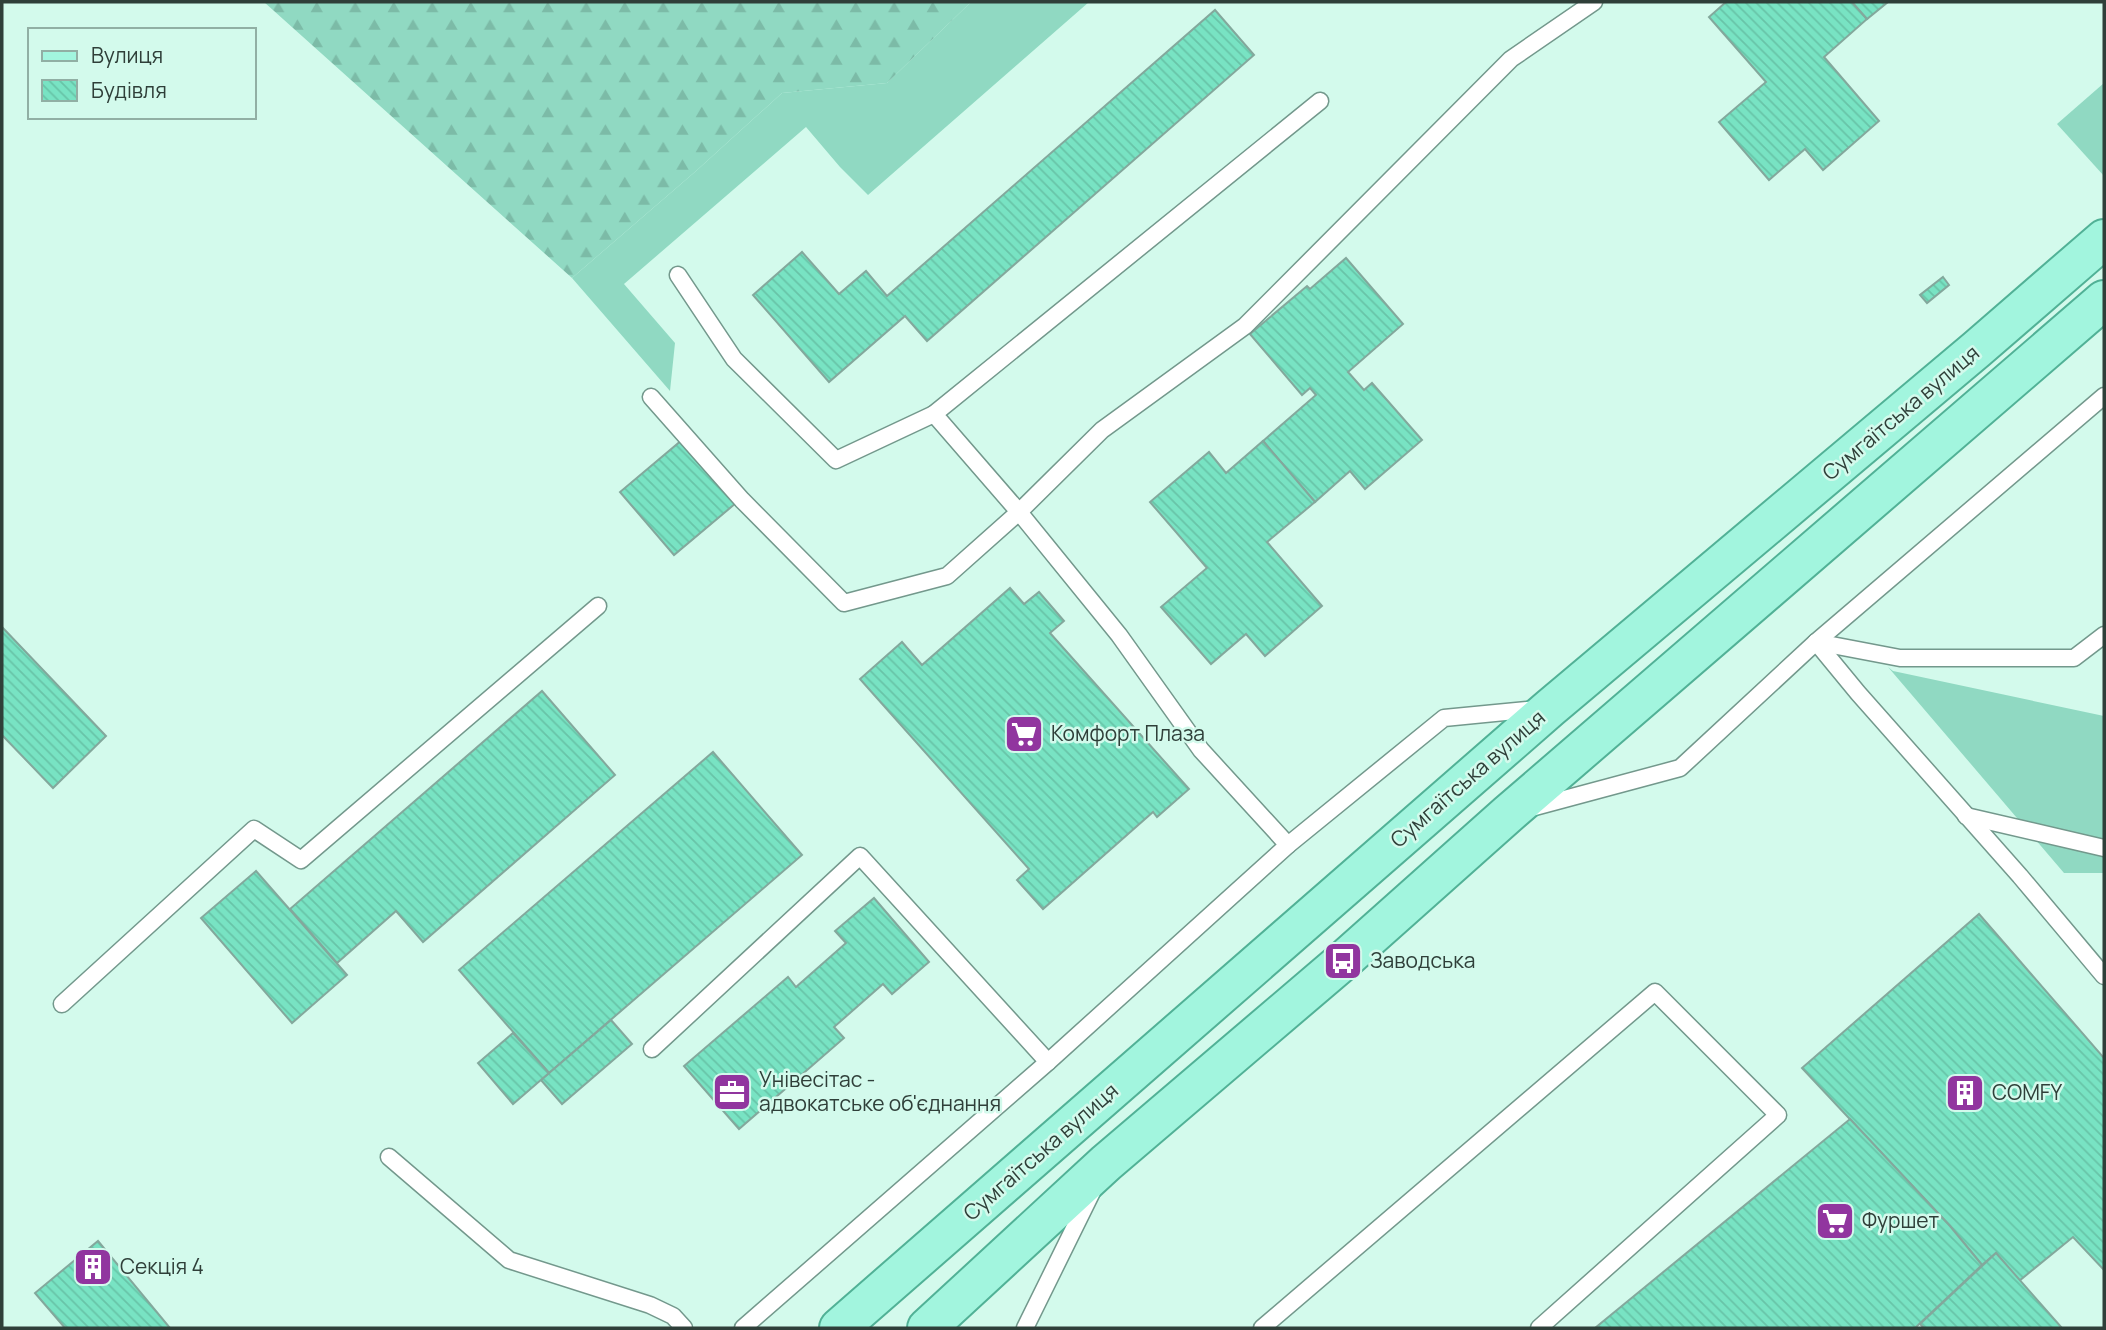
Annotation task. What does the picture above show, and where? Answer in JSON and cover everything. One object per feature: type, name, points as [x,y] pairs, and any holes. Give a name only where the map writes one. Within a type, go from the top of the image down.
[{"type":"main road","name":"Сумгаїтська вулиця","points":[[839,1328],[1550,708],[2104,239]]},
{"type":"main road","points":[[927,1328],[1106,1163],[1343,961],[1508,814],[2104,300]]},
{"type":"lane","points":[[651,397],[742,500],[844,603],[947,576],[1019,512],[1102,430],[1245,326],[1510,59],[1594,2]]},
{"type":"lane","points":[[678,275],[734,359],[836,460],[934,414],[1320,101]]},
{"type":"lane","points":[[1508,814],[1680,768],[1816,642],[2104,396]]},
{"type":"lane","points":[[934,414],[1019,512],[1119,635],[1201,750],[1288,845]]},
{"type":"lane","points":[[62,1004],[254,829],[301,860],[598,606]]},
{"type":"lane","points":[[1816,642],[1900,657],[2074,658],[2104,635]]},
{"type":"lane","points":[[1816,642],[2104,976]]},
{"type":"lane","points":[[743,1328],[1048,1062],[1288,845],[1444,718],[1550,708]]},
{"type":"lane","points":[[1966,816],[2104,848]]},
{"type":"lane","points":[[652,1049],[860,856],[1048,1062]]},
{"type":"lane","points":[[1264,1328],[1655,992],[1778,1115],[1539,1328]]},
{"type":"lane","points":[[390,1157],[509,1261],[650,1305],[673,1316],[684,1328]]},
{"type":"lane","points":[[1025,1328],[1106,1163]]},
{"type":"green space","points":[[264,2],[971,2],[887,83],[782,93],[572,278]]},
{"type":"green space","points":[[971,2],[1089,2],[868,195],[806,127],[624,284],[675,343],[670,391],[572,278],[782,93],[887,83]]},
{"type":"green space","points":[[2104,83],[2104,176],[2057,124]]},
{"type":"green space","points":[[1888,667],[1893,671],[2104,716],[2104,873],[2064,873]]},
{"type":"building","points":[[1726,2],[1852,2],[1867,19],[1824,57],[1879,121],[1823,170],[1805,149],[1769,180],[1719,122],[1766,82],[1709,17]]},
{"type":"building","points":[[1852,2],[1888,2],[1867,19]]},
{"type":"building","points":[[1215,10],[1254,55],[927,341],[905,316],[829,382],[753,295],[802,252],[839,294],[866,271],[887,296]]},
{"type":"building","points":[[1346,258],[1403,324],[1348,372],[1364,390],[1372,383],[1422,440],[1365,489],[1350,471],[1315,502],[1263,441],[1316,395],[1310,388],[1302,395],[1250,334],[1307,286],[1310,289]]},
{"type":"building","points":[[1943,277],[1949,285],[1927,303],[1920,295]]},
{"type":"building","points":[[682,440],[736,503],[674,555],[620,492]]},
{"type":"building","points":[[1263,441],[1315,502],[1267,542],[1322,606],[1265,656],[1246,634],[1211,664],[1161,607],[1207,568],[1150,502],[1209,452],[1226,473]]},
{"type":"building","name":"Комфорт Плаза","points":[[1010,588],[1024,604],[1039,592],[1064,621],[1050,633],[1189,789],[1157,817],[1153,812],[1043,909],[1017,880],[1029,869],[860,679],[902,642],[922,665]]},
{"type":"building","points":[[2,627],[106,736],[53,788],[2,735]]},
{"type":"building","points":[[542,691],[615,775],[423,942],[396,911],[337,963],[290,909]]},
{"type":"building","points":[[713,752],[802,855],[549,1073],[459,970]]},
{"type":"building","points":[[256,871],[347,975],[292,1023],[201,918]]},
{"type":"building","points":[[874,898],[929,962],[892,994],[883,984],[834,1027],[844,1038],[739,1129],[684,1066],[788,977],[796,987],[846,943],[835,931]]},
{"type":"building","name":"COMFY","points":[[1979,914],[2104,1058],[2104,1270],[2073,1237],[2019,1281],[1996,1253],[1982,1265],[1950,1226],[1802,1068]]},
{"type":"building","points":[[611,1020],[632,1044],[562,1104],[541,1080]]},
{"type":"building","points":[[513,1033],[549,1073],[513,1104],[478,1063]]},
{"type":"building","name":"Фуршет","points":[[1850,1119],[1950,1226],[1982,1265],[1915,1328],[1595,1328]]},
{"type":"building","name":"Секція 4","points":[[98,1241],[170,1328],[65,1328],[35,1293]]},
{"type":"building","points":[[1996,1253],[2062,1328],[1924,1328],[1920,1324]]},
{"type":"place","name":"Комфорт Плаза","points":[[1024,734]]},
{"type":"place","name":"Заводська","points":[[1343,961]]},
{"type":"place","name":"Унівесітас - адвокатське об'єднання","points":[[732,1092]]},
{"type":"place","name":"COMFY","points":[[1965,1093]]},
{"type":"place","name":"Фуршет","points":[[1835,1221]]},
{"type":"place","name":"Секція 4","points":[[93,1267]]}]
